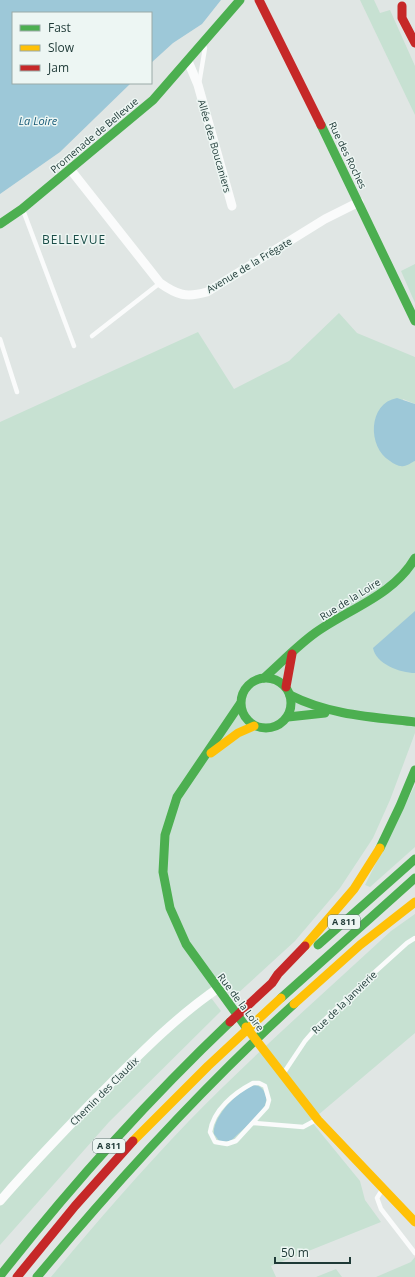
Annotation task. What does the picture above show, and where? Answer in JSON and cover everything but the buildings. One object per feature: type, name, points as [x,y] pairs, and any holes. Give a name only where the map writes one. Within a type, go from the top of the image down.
[{"type":"main road","name":"Promenade de Bellevue","points":[[0,224],[22,209],[153,100],[240,0]]},
{"type":"main road","name":"Rue des Roches","points":[[259,0],[359,202],[415,321]]},
{"type":"main road","points":[[400,3],[415,30]]},
{"type":"main road","points":[[400,3],[402,18],[415,43]]},
{"type":"main road","name":"Rue de la Loire","points":[[264,678],[315,633],[374,598],[389,587],[411,565],[415,558]]},
{"type":"main road","points":[[288,717],[291,709],[286,680],[295,652]]},
{"type":"main road","points":[[337,712],[308,713],[288,717],[276,727],[265,729],[254,726],[246,719],[240,704],[246,688],[256,680],[264,678],[276,680],[288,691],[310,704],[337,712],[415,722]]},
{"type":"main road","name":"Rue de la Loire","points":[[240,704],[205,757],[186,780],[177,797],[166,831],[162,868],[167,900],[178,930],[186,944],[282,1075],[318,1120],[415,1222]]},
{"type":"main road","name":"Rue de la Loire","points":[[205,757],[238,733],[254,726]]},
{"type":"main road","points":[[272,983],[278,974],[343,903],[365,872],[393,824],[415,770]]},
{"type":"main road","name":"A 811","points":[[0,1276],[64,1197],[117,1137],[226,1025],[272,983],[282,979],[415,859]]},
{"type":"main road","name":"A 811","points":[[17,1277],[70,1212],[178,1094],[294,985],[415,878]]},
{"type":"main road","points":[[37,1277],[89,1215],[141,1157],[243,1051],[347,956],[415,902]]},
{"type":"street","name":"Allée des Boucaniers","points":[[188,61],[198,85],[232,206]]},
{"type":"street","name":"Avenue de la Frégate","points":[[70,169],[160,283],[175,293],[193,296],[207,292],[325,219],[359,202]]},
{"type":"street","name":"Chemin des Claudix","points":[[0,1202],[61,1134],[120,1074],[189,1008],[217,988]]},
{"type":"lane","name":"Allée des Boucaniers","points":[[198,85],[205,46],[203,43]]},
{"type":"lane","points":[[22,209],[74,346]]},
{"type":"lane","points":[[92,336],[160,283]]},
{"type":"lane","points":[[0,339],[17,392]]},
{"type":"lane","name":"Rue de la Janvierie","points":[[282,1075],[305,1040],[318,1026],[391,957],[415,938]]},
{"type":"lane","points":[[254,1123],[267,1107],[269,1100],[265,1086],[259,1083],[253,1083],[229,1099],[214,1116],[211,1125],[211,1137],[215,1142],[221,1144],[232,1143],[254,1123],[303,1127],[318,1120]]},
{"type":"lane","points":[[383,1188],[377,1198],[381,1209],[415,1253]]},
{"type":"green space","points":[[360,0],[374,0],[380,13],[390,10],[415,66],[415,115]]},
{"type":"green space","points":[[415,264],[415,303],[401,271]]},
{"type":"green space","points":[[339,313],[357,333],[415,357],[415,404],[403,399],[412,462],[415,461],[415,733],[390,800],[373,838],[340,888],[295,941],[236,995],[223,979],[206,991],[221,1011],[109,1122],[0,1245],[0,422],[198,332],[234,389],[289,361]]},
{"type":"green space","points":[[415,785],[415,847],[370,887],[365,885]]},
{"type":"green space","points":[[415,914],[415,1033],[311,1121],[360,1181],[365,1200],[381,1222],[271,1266],[276,1277],[51,1277],[135,1179],[213,1097],[391,931]]},
{"type":"green space","points":[[415,1257],[415,1277],[376,1277],[411,1262]]},
{"type":"green space","points":[[336,1269],[342,1277],[316,1277]]},
{"type":"water","name":"La Loire","points":[[0,0],[221,0],[202,24],[173,43],[152,62],[152,12],[12,12],[12,84],[130,84],[60,152],[0,194]]},
{"type":"water","points":[[397,398],[415,404],[415,461],[402,466],[398,466],[393,463],[383,454],[377,446],[374,436],[376,416],[380,408],[387,402]]},
{"type":"water","points":[[415,611],[415,673],[409,673],[384,663],[375,654],[373,648]]},
{"type":"water","points":[[255,1085],[264,1090],[265,1093],[266,1100],[262,1111],[233,1139],[220,1142],[214,1134],[217,1120],[234,1098]]},
{"type":"traffic: fast","points":[[0,224],[22,209],[153,100],[240,0]]},
{"type":"traffic: fast","points":[[321,125],[415,321]]},
{"type":"traffic: fast","points":[[264,678],[308,638],[328,624],[369,601],[395,582],[406,571],[415,558]]},
{"type":"traffic: fast","points":[[261,678],[271,678],[284,685],[291,698],[291,703],[291,708],[284,721],[271,728],[261,728],[252,724],[245,717],[241,708],[241,698],[245,689],[252,682],[261,678]]},
{"type":"traffic: fast","points":[[290,695],[305,702],[335,711],[367,717],[415,722]]},
{"type":"traffic: fast","points":[[240,704],[177,797],[165,835],[163,872],[170,908],[186,944],[246,1027]]},
{"type":"traffic: fast","points":[[288,717],[325,713]]},
{"type":"traffic: fast","points":[[380,848],[415,770]]},
{"type":"traffic: fast","points":[[318,945],[415,859]]},
{"type":"traffic: fast","points":[[281,998],[415,878]]},
{"type":"traffic: fast","points":[[37,1277],[129,1171],[193,1102],[294,1004]]},
{"type":"traffic: fast","points":[[0,1276],[54,1209],[110,1145],[169,1082],[230,1022]]},
{"type":"traffic: slow","points":[[211,753],[238,733],[254,726]]},
{"type":"traffic: slow","points":[[305,946],[354,889],[380,848]]},
{"type":"traffic: slow","points":[[294,1004],[360,945],[415,902]]},
{"type":"traffic: slow","points":[[133,1141],[208,1066],[281,998]]},
{"type":"traffic: slow","points":[[246,1027],[318,1120],[415,1222]]},
{"type":"traffic: jam","points":[[259,0],[321,125]]},
{"type":"traffic: jam","points":[[402,6],[402,18],[415,43]]},
{"type":"traffic: jam","points":[[286,687],[292,654]]},
{"type":"traffic: jam","points":[[230,1022],[272,983],[278,974],[305,946]]},
{"type":"traffic: jam","points":[[17,1277],[75,1206],[133,1141]]},
{"type":"district","name":"BELLEVUE","points":[[74,240]]}]
